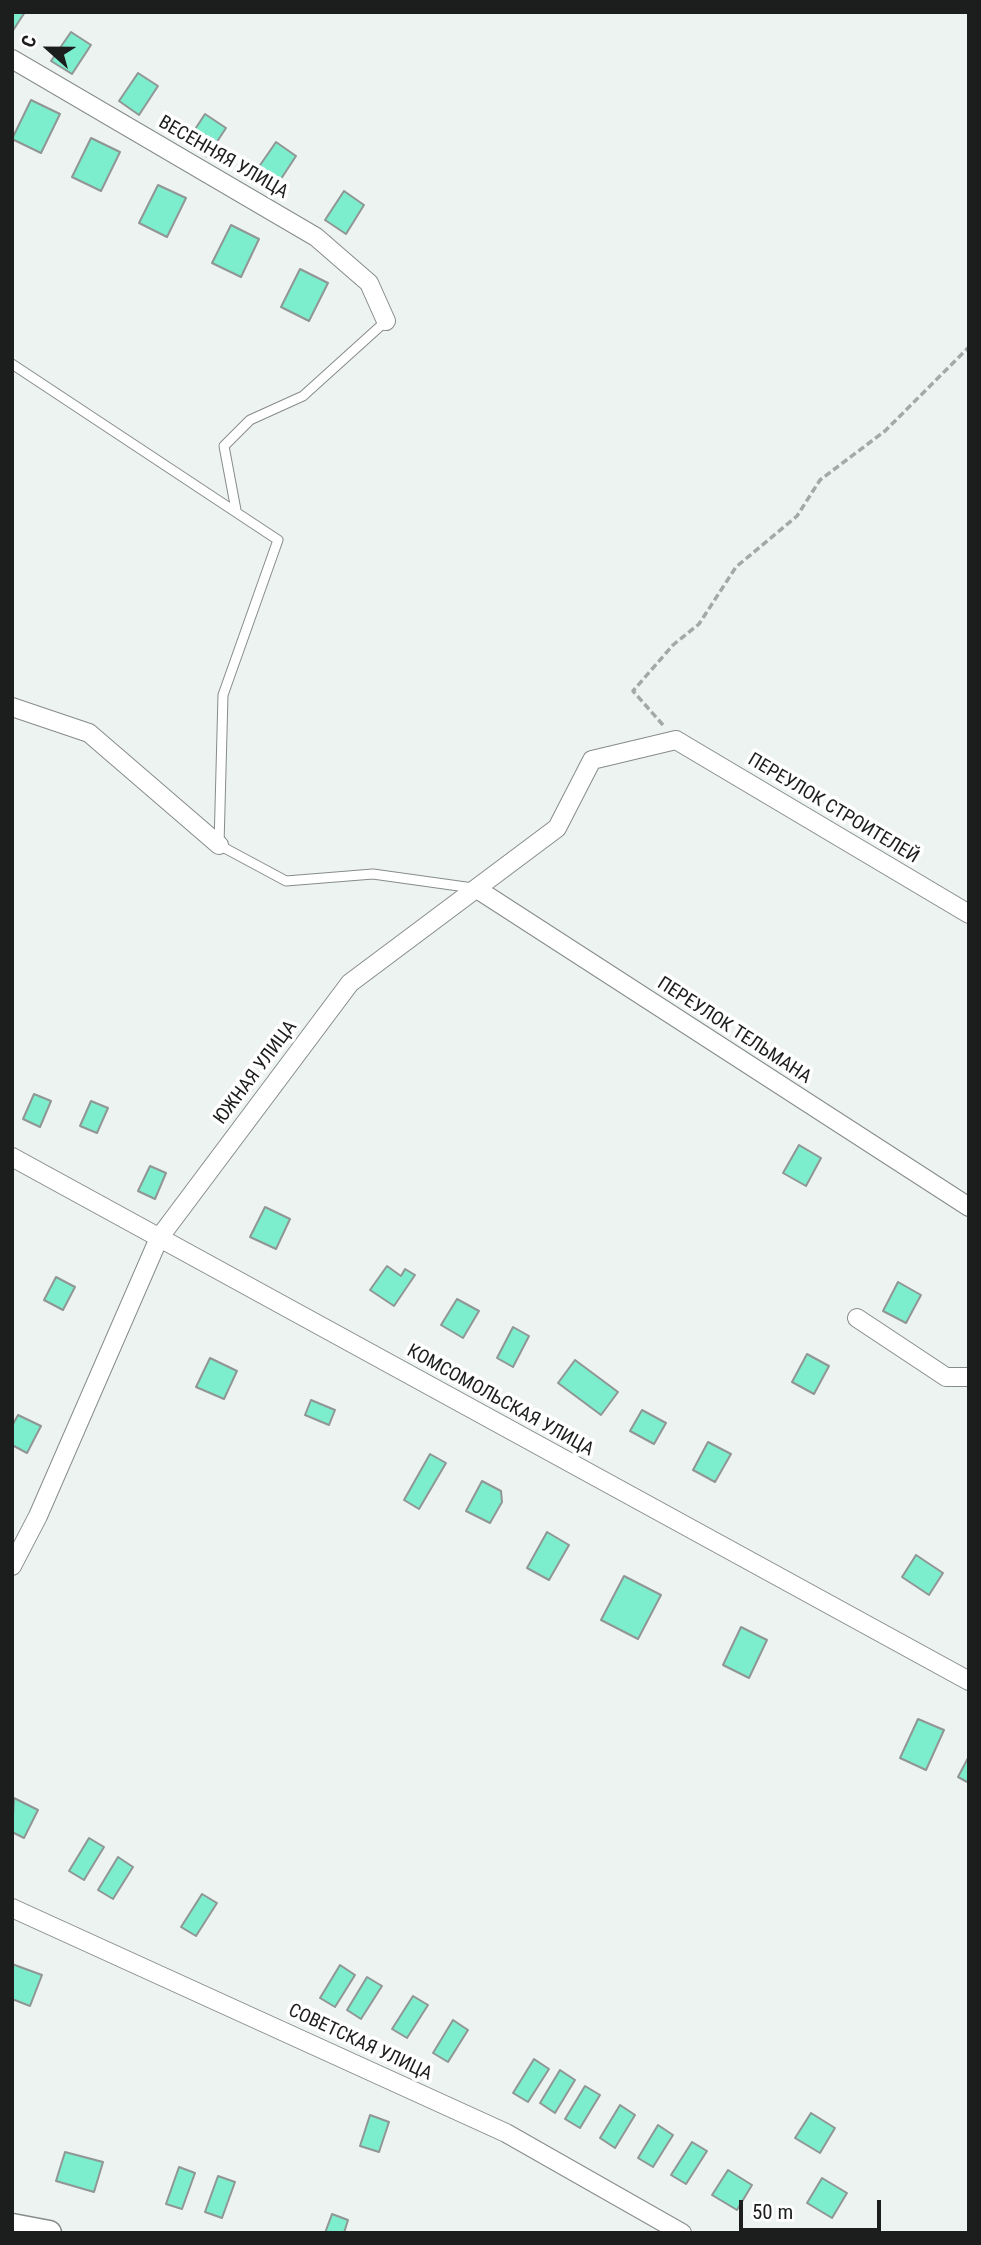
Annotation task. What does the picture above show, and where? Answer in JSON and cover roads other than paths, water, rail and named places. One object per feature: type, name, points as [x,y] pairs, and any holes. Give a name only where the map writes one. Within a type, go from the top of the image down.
[{"type":"main road","points":[[12,2225],[49,2233]]},
{"type":"street","name":"ВЕСЕННЯЯ УЛИЦА","points":[[12,59],[316,237],[369,283],[386,321]]},
{"type":"street","points":[[12,707],[89,733],[219,845]]},
{"type":"street","name":"ЮЖНАЯ УЛИЦА","points":[[12,1566],[38,1516],[159,1238],[350,983],[557,828],[592,760],[676,740]]},
{"type":"street","name":"ПЕРЕУЛОК СТРОИТЕЛЕЙ","points":[[676,740],[969,914]]},
{"type":"street","name":"ПЕРЕУЛОК ТЕЛЬМАНА","points":[[477,889],[969,1207]]},
{"type":"street","name":"КОМСОМОЛЬСКАЯ УЛИЦА","points":[[12,1157],[969,1681]]},
{"type":"street","points":[[857,1318],[946,1377],[969,1377]]},
{"type":"street","name":"СОВЕТСКАЯ УЛИЦА","points":[[12,1908],[506,2133],[682,2233]]},
{"type":"lane","points":[[236,510],[225,446],[250,420],[303,397],[386,321]]},
{"type":"lane","points":[[12,364],[278,540],[223,695],[219,845],[286,881],[373,874],[477,889]]}]
